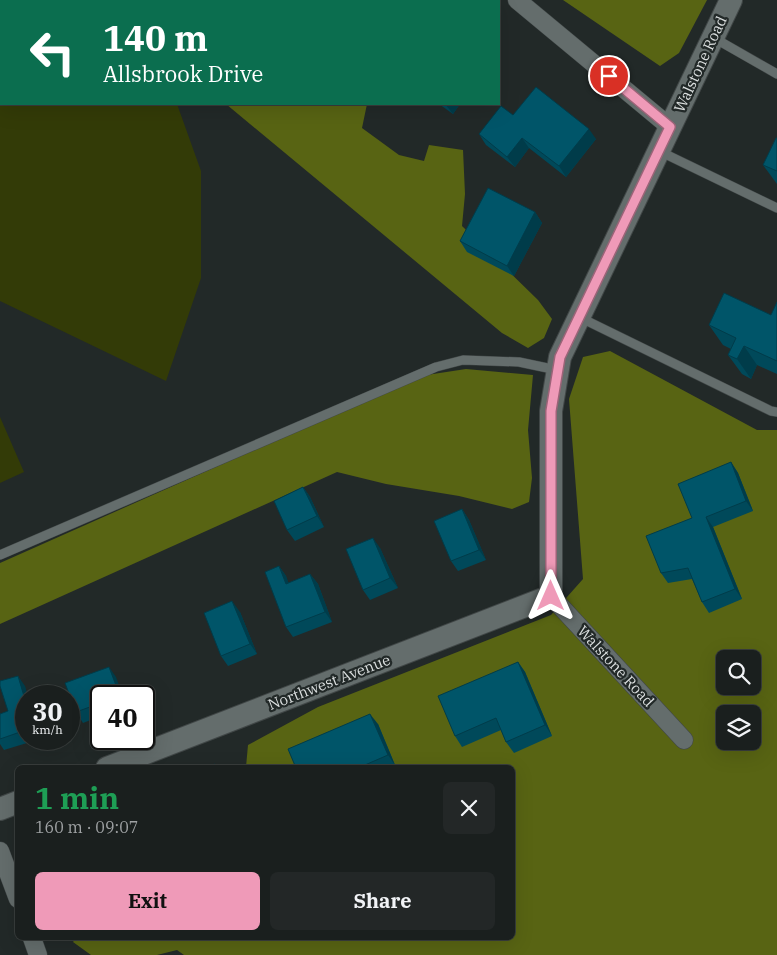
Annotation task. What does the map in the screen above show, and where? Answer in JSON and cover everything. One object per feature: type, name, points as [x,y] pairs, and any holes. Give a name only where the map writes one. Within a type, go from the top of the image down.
[{"type":"street","points":[[517,0],[670,127]]},
{"type":"street","name":"Walstone Road","points":[[684,740],[551,596],[551,411],[560,357],[731,0]]},
{"type":"street","name":"Northwest Avenue","points":[[116,765],[551,596]]},
{"type":"street","points":[[0,808],[15,803]]},
{"type":"street","points":[[0,851],[15,891]]},
{"type":"street","points":[[33,940],[38,955]]},
{"type":"lane","points":[[713,38],[777,74]]},
{"type":"lane","points":[[659,150],[777,208]]},
{"type":"lane","points":[[579,317],[777,412]]},
{"type":"lane","points":[[0,555],[436,367],[463,360],[519,362],[557,370]]},
{"type":"green space","points":[[563,0],[707,0],[679,53],[660,66]]},
{"type":"green space","points":[[0,105],[177,105],[201,171],[201,278],[166,381],[0,301]]},
{"type":"green space","points":[[227,105],[367,105],[362,128],[399,155],[424,161],[429,145],[463,150],[465,194],[462,226],[538,300],[552,319],[544,338],[528,348],[502,333]]},
{"type":"green space","points":[[610,351],[757,430],[777,430],[777,955],[184,955],[177,950],[157,955],[91,955],[73,942],[74,940],[515,940],[515,765],[246,765],[248,745],[318,707],[551,615],[583,579],[569,399],[583,357]]},
{"type":"green space","points":[[466,369],[533,375],[528,430],[532,478],[529,502],[512,509],[459,496],[386,484],[337,472],[0,624],[0,563],[420,376]]},
{"type":"green space","points":[[0,417],[24,472],[0,483]]},
{"type":"building","points":[[536,87],[589,129],[559,166],[522,138],[507,157],[479,134],[501,106],[513,115]]},
{"type":"building","points":[[777,138],[777,171],[763,165]]},
{"type":"building","points":[[488,188],[535,212],[507,266],[460,241]]},
{"type":"building","points":[[724,293],[771,315],[777,302],[777,361],[744,346],[737,359],[728,355],[736,338],[709,325]]},
{"type":"building","points":[[731,462],[746,501],[706,517],[735,589],[702,602],[688,568],[661,573],[646,536],[692,518],[678,484]]},
{"type":"building","points":[[303,487],[317,516],[287,530],[274,501]]},
{"type":"building","points":[[462,509],[479,550],[451,561],[434,521]]},
{"type":"building","points":[[373,538],[390,578],[363,590],[346,549]]},
{"type":"building","points":[[279,566],[286,584],[310,574],[325,612],[286,627],[265,572]]},
{"type":"building","points":[[232,601],[250,644],[221,656],[204,613]]},
{"type":"building","points":[[518,662],[545,725],[506,742],[496,718],[455,736],[438,696]]},
{"type":"building","points":[[109,667],[116,685],[90,685],[90,707],[80,711],[80,685],[66,685],[65,683]]},
{"type":"building","points":[[18,676],[21,685],[15,685],[15,734],[0,739],[0,714],[8,711],[0,681]]},
{"type":"building","points":[[370,714],[388,755],[365,765],[295,765],[288,749]]},
{"type":"route","points":[[551,596],[551,411],[560,357],[670,127],[609,76]]}]
